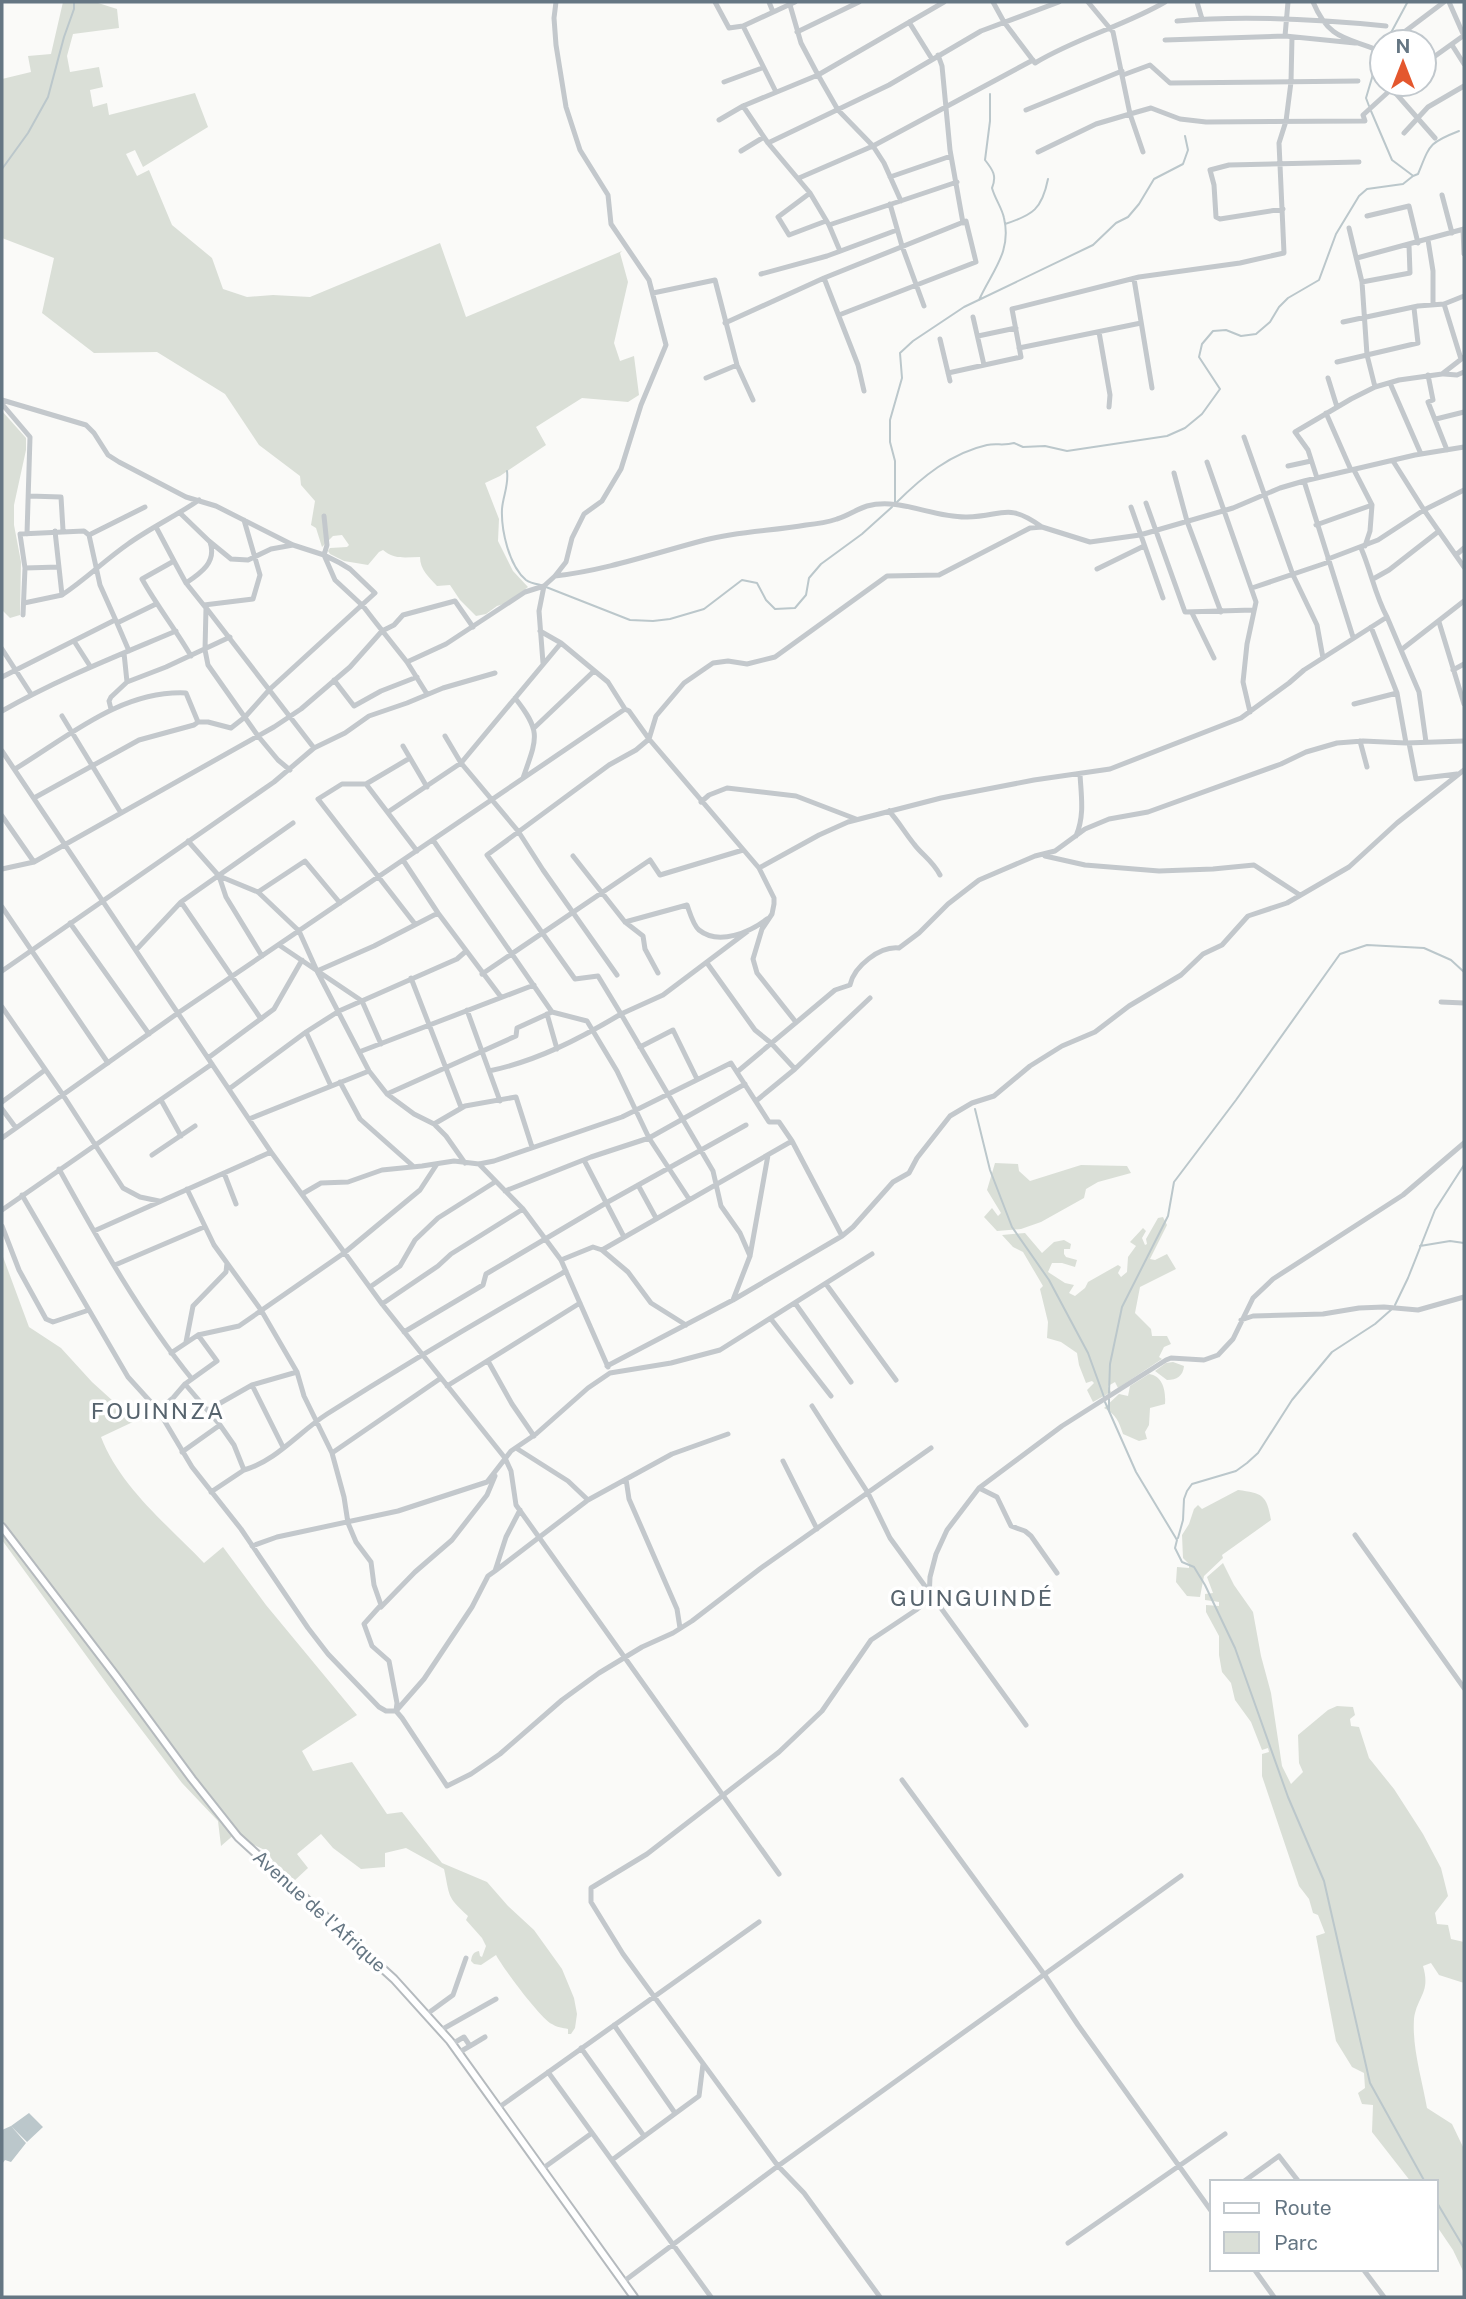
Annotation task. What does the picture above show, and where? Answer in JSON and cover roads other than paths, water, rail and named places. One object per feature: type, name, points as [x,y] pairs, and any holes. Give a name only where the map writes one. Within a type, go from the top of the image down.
[{"type":"main road","name":"Avenue de l'Afrique","points":[[2,1528],[238,1837],[361,1947],[441,2030],[634,2297]]},
{"type":"street","points":[[407,662],[446,644],[524,592],[544,586],[555,576],[566,562],[572,538],[584,514],[602,501],[621,469],[641,405],[665,348],[653,293],[646,275],[611,224],[608,195],[580,150],[566,107],[556,48],[556,2]]},
{"type":"street","points":[[715,2],[729,28],[743,26],[792,3],[797,32],[818,75],[838,110],[873,146],[901,201]]},
{"type":"street","points":[[769,2],[773,12]]},
{"type":"street","points":[[797,32],[859,2]]},
{"type":"street","points":[[719,120],[743,106],[818,75],[944,2]]},
{"type":"street","points":[[993,2],[1004,22],[1033,60]]},
{"type":"street","points":[[741,151],[889,85],[957,43],[1059,2]]},
{"type":"street","points":[[1088,2],[1113,32],[1130,114],[1143,152]]},
{"type":"street","points":[[799,178],[873,146],[1033,60],[1035,62],[1165,2]]},
{"type":"street","points":[[1197,2],[1202,19]]},
{"type":"street","points":[[948,373],[1021,357],[1012,309],[1134,279],[1240,263],[1284,253],[1278,163],[1279,143],[1286,121],[1291,82],[1288,2]]},
{"type":"street","points":[[1314,2],[1322,20],[1330,29],[1340,37],[1368,46]]},
{"type":"street","points":[[1411,28],[1447,2],[1464,36],[1438,54]]},
{"type":"street","points":[[1177,21],[1287,18],[1387,26]]},
{"type":"street","points":[[909,22],[932,59]]},
{"type":"street","points":[[743,26],[776,92]]},
{"type":"street","points":[[1165,40],[1289,37],[1355,43]]},
{"type":"street","points":[[1452,45],[1464,64]]},
{"type":"street","points":[[938,55],[942,66],[951,156],[962,223]]},
{"type":"street","points":[[1026,110],[1150,65],[1170,83],[1358,81]]},
{"type":"street","points":[[724,82],[762,68]]},
{"type":"street","points":[[1404,133],[1428,107],[1464,86]]},
{"type":"street","points":[[1038,152],[1096,124],[1151,108],[1180,119],[1206,121],[1365,121],[1363,115],[1382,98]]},
{"type":"street","points":[[1404,98],[1435,138]]},
{"type":"street","points":[[743,106],[810,193],[828,223],[840,251]]},
{"type":"street","points":[[890,177],[951,156]]},
{"type":"street","points":[[1283,209],[1220,219],[1214,215],[1214,185],[1210,170],[1229,164],[1359,162]]},
{"type":"street","points":[[810,193],[778,217],[789,235],[957,182]]},
{"type":"street","points":[[1442,195],[1452,233]]},
{"type":"street","points":[[890,204],[924,306]]},
{"type":"street","points":[[1367,216],[1409,206],[1418,243]]},
{"type":"street","points":[[725,323],[824,278],[966,221],[976,262],[839,315]]},
{"type":"street","points":[[1349,228],[1363,282],[1367,355],[1375,387]]},
{"type":"street","points":[[1357,258],[1464,229],[1464,254]]},
{"type":"street","points":[[761,274],[840,251],[897,230]]},
{"type":"street","points":[[1428,240],[1433,271],[1433,304]]},
{"type":"street","points":[[1363,282],[1410,273],[1409,245]]},
{"type":"street","points":[[824,278],[858,365],[864,391]]},
{"type":"street","points":[[1134,279],[1152,387]]},
{"type":"street","points":[[653,293],[715,280],[737,365],[752,400]]},
{"type":"street","points":[[1343,322],[1444,304],[1464,296]]},
{"type":"street","points":[[1442,374],[1463,358],[1444,304]]},
{"type":"street","points":[[1336,362],[1418,343],[1414,308]]},
{"type":"street","points":[[973,317],[984,365]]},
{"type":"street","points":[[1019,348],[1142,323]]},
{"type":"street","points":[[978,336],[1016,328]]},
{"type":"street","points":[[1098,332],[1110,395],[1109,407]]},
{"type":"street","points":[[940,339],[950,382]]},
{"type":"street","points":[[706,378],[737,365]]},
{"type":"street","points":[[1317,478],[1308,450],[1295,432],[1375,387],[1464,372]]},
{"type":"street","points":[[1428,376],[1433,400],[1428,402],[1447,450]]},
{"type":"street","points":[[1328,378],[1337,407]]},
{"type":"street","points":[[1390,383],[1421,454]]},
{"type":"street","points":[[2,402],[30,437],[27,534]]},
{"type":"street","points":[[2,402],[86,425],[108,455],[171,489],[244,520],[293,545],[324,555],[350,569],[375,593],[231,728],[198,722],[189,727],[139,740],[34,799]]},
{"type":"street","points":[[1436,419],[1464,412]]},
{"type":"street","points":[[1326,413],[1372,505],[1370,531],[1363,547],[1377,598],[1419,692],[1426,742]]},
{"type":"street","points":[[1244,437],[1293,575],[1317,625],[1323,658]]},
{"type":"street","points":[[555,576],[589,571],[746,531],[803,526],[838,519],[867,506],[895,504],[967,517],[1004,510],[1018,512],[1042,527],[1090,542],[1140,536],[1304,481],[1464,447]]},
{"type":"street","points":[[1288,466],[1311,461]]},
{"type":"street","points":[[1393,461],[1464,567]]},
{"type":"street","points":[[1207,462],[1256,602],[1243,682],[1250,712]]},
{"type":"street","points":[[1174,473],[1187,521],[1221,612]]},
{"type":"street","points":[[1304,481],[1353,637]]},
{"type":"street","points":[[1252,589],[1363,547],[1461,491],[1464,499]]},
{"type":"street","points":[[29,496],[61,497],[63,530]]},
{"type":"street","points":[[24,603],[62,595],[86,580],[96,568],[136,538],[199,500]]},
{"type":"street","points":[[1146,503],[1184,611],[1192,613],[1253,610]]},
{"type":"street","points":[[1316,525],[1372,505]]},
{"type":"street","points":[[89,535],[145,507]]},
{"type":"street","points":[[1131,507],[1163,598]]},
{"type":"street","points":[[180,513],[232,559],[242,561],[271,549],[293,545]]},
{"type":"street","points":[[324,516],[327,545],[324,555],[335,580],[363,606],[407,662],[427,694]]},
{"type":"street","points":[[205,606],[253,599],[260,575],[244,520]]},
{"type":"street","points":[[156,527],[186,583],[230,636],[314,748]]},
{"type":"street","points":[[750,1256],[740,1233],[721,1206],[713,1171],[598,976],[575,979],[487,855],[609,765],[636,750],[649,739],[656,716],[684,683],[713,663],[728,661],[747,664],[775,657],[887,576],[939,575],[1030,528],[1042,527]]},
{"type":"street","points":[[55,531],[62,595]]},
{"type":"street","points":[[23,615],[25,568],[20,534],[84,531],[89,535],[100,586],[126,652],[127,682]]},
{"type":"street","points":[[1373,579],[1390,570],[1438,531]]},
{"type":"street","points":[[186,583],[207,567],[212,553],[209,541]]},
{"type":"street","points":[[1097,569],[1144,546]]},
{"type":"street","points":[[1456,555],[1464,548]]},
{"type":"street","points":[[174,561],[142,579],[191,656]]},
{"type":"street","points":[[25,568],[59,567]]},
{"type":"street","points":[[543,664],[539,611],[544,586]]},
{"type":"street","points":[[2,869],[34,862],[290,716],[362,656],[383,631],[394,625],[403,615],[455,601],[472,627]]},
{"type":"street","points":[[1401,650],[1464,601]]},
{"type":"street","points":[[2,677],[156,604]]},
{"type":"street","points":[[205,606],[205,650],[208,665],[258,736],[290,770]]},
{"type":"street","points":[[1192,613],[1213,658]]},
{"type":"street","points":[[759,868],[818,835],[859,820],[1034,780],[1110,769],[1241,718],[1304,670],[1387,617]]},
{"type":"street","points":[[1439,622],[1464,704]]},
{"type":"street","points":[[1371,626],[1397,693],[1416,779],[1458,774]]},
{"type":"street","points":[[2,711],[90,666],[176,631]]},
{"type":"street","points":[[540,631],[561,643],[608,682],[649,739],[759,868],[774,898],[774,910],[762,929],[753,959],[757,972],[795,1021]]},
{"type":"street","points":[[111,709],[111,697],[127,682],[205,650],[230,636]]},
{"type":"street","points":[[74,641],[90,666]]},
{"type":"street","points":[[388,812],[461,763],[561,643]]},
{"type":"street","points":[[2,649],[31,694]]},
{"type":"street","points":[[1453,670],[1464,664]]},
{"type":"street","points":[[534,727],[594,671]]},
{"type":"street","points":[[2,971],[290,770],[314,748],[348,732],[369,716],[495,673]]},
{"type":"street","points":[[334,680],[354,706],[381,691],[416,677]]},
{"type":"street","points":[[15,769],[111,709],[148,696],[186,693],[198,722]]},
{"type":"street","points":[[1354,704],[1397,693]]},
{"type":"street","points":[[515,698],[534,727],[534,741],[523,778]]},
{"type":"street","points":[[2,1138],[178,1013],[625,709]]},
{"type":"street","points":[[62,716],[121,813]]},
{"type":"street","points":[[445,736],[461,763],[518,831],[617,975]]},
{"type":"street","points":[[1360,741],[1367,767]]},
{"type":"street","points":[[737,1072],[835,990],[850,985],[852,978],[870,956],[891,948],[899,948],[979,880],[1035,856],[1055,851],[1085,829],[1109,819],[1148,812],[1337,743],[1464,741]]},
{"type":"street","points":[[403,746],[427,787]]},
{"type":"street","points":[[2,751],[271,1152],[382,1304],[505,1458],[511,1471],[516,1505],[779,1874]]},
{"type":"street","points":[[410,758],[366,784],[342,784],[318,799],[415,924]]},
{"type":"street","points":[[607,1366],[733,1300],[842,1236],[893,1182],[909,1173],[917,1158],[950,1116],[972,1103],[994,1096],[1049,1054],[1092,1034],[1129,1006],[1181,975],[1201,956],[1227,941],[1241,921],[1248,916],[1275,908],[1349,867],[1397,823],[1464,769]]},
{"type":"street","points":[[1075,838],[1083,810],[1080,774]]},
{"type":"street","points":[[366,784],[416,851]]},
{"type":"street","points":[[701,802],[709,795],[727,788],[766,792],[796,796],[859,820]]},
{"type":"street","points":[[889,811],[940,874]]},
{"type":"street","points":[[2,816],[34,862]]},
{"type":"street","points":[[135,950],[181,902],[293,823]]},
{"type":"street","points":[[433,840],[534,985],[549,1013],[557,1049]]},
{"type":"street","points":[[188,841],[219,876],[226,897],[262,956]]},
{"type":"street","points":[[482,974],[650,860],[660,875],[743,850]]},
{"type":"street","points":[[573,856],[625,922],[643,936],[645,949],[657,973]]},
{"type":"street","points":[[1035,856],[1085,865],[1158,871],[1254,865],[1300,895]]},
{"type":"street","points":[[403,860],[465,952],[501,997]]},
{"type":"street","points":[[258,892],[305,861],[340,903]]},
{"type":"street","points":[[219,876],[258,892],[299,931],[369,1070],[387,1094],[414,1114],[434,1124],[465,1163]]},
{"type":"street","points":[[181,902],[261,1018]]},
{"type":"street","points":[[625,922],[687,905],[697,929],[711,937],[734,936],[748,931]]},
{"type":"street","points":[[2,907],[108,1063]]},
{"type":"street","points":[[317,971],[438,913]]},
{"type":"street","points":[[489,1071],[525,1063],[663,995],[770,917]]},
{"type":"street","points":[[70,923],[149,1034]]},
{"type":"street","points":[[279,945],[362,1001],[381,1044]]},
{"type":"street","points":[[229,1089],[339,1011],[457,959],[465,952]]},
{"type":"street","points":[[2,1209],[160,1100],[274,1009],[302,960]]},
{"type":"street","points":[[707,963],[755,1030],[795,1069]]},
{"type":"street","points":[[411,978],[461,1107]]},
{"type":"street","points":[[359,1052],[534,985]]},
{"type":"street","points":[[756,1101],[795,1069],[870,998]]},
{"type":"street","points":[[1441,1002],[1464,1003]]},
{"type":"street","points":[[2,1007],[123,1188],[140,1198],[159,1201]]},
{"type":"street","points":[[467,1010],[500,1101]]},
{"type":"street","points":[[387,1094],[516,1036],[517,1028],[549,1013],[587,1021],[649,1138],[689,1199]]},
{"type":"street","points":[[640,1047],[673,1030],[697,1079]]},
{"type":"street","points":[[306,1032],[331,1086]]},
{"type":"street","points":[[302,1194],[321,1183],[348,1182],[382,1170],[454,1160],[479,1164],[622,1117],[731,1063],[769,1122],[779,1122],[792,1141],[842,1236]]},
{"type":"street","points":[[2,1101],[46,1070]]},
{"type":"street","points":[[249,1119],[369,1070]]},
{"type":"street","points":[[340,1082],[360,1119],[414,1167]]},
{"type":"street","points":[[505,1191],[649,1138],[745,1083]]},
{"type":"street","points":[[434,1124],[461,1107],[516,1097],[532,1147]]},
{"type":"street","points":[[160,1100],[181,1136]]},
{"type":"street","points":[[2,1109],[16,1128]]},
{"type":"street","points":[[404,1332],[483,1285],[486,1274],[746,1125]]},
{"type":"street","points":[[152,1155],[195,1126]]},
{"type":"street","points":[[603,1250],[792,1141]]},
{"type":"street","points":[[880,2297],[804,2193],[778,2166],[623,1954],[594,1907],[590,1896],[591,1888],[647,1854],[722,1797],[779,1752],[822,1711],[871,1640],[929,1599],[936,1554],[947,1530],[979,1488],[1062,1426],[1166,1360],[1204,1360],[1218,1355],[1233,1339],[1253,1298],[1273,1279],[1410,1190],[1464,1143]]},
{"type":"street","points":[[94,1231],[271,1152]]},
{"type":"street","points":[[733,1300],[750,1256],[768,1155]]},
{"type":"street","points":[[584,1160],[624,1237]]},
{"type":"street","points":[[171,1353],[198,1335],[239,1326],[344,1253],[420,1190],[437,1164]]},
{"type":"street","points":[[479,1164],[523,1209],[561,1260],[610,1373]]},
{"type":"street","points":[[59,1169],[152,1326],[192,1379]]},
{"type":"street","points":[[224,1173],[236,1204]]},
{"type":"street","points":[[370,1287],[400,1266],[415,1240],[438,1218],[495,1182]]},
{"type":"street","points":[[638,1185],[656,1218]]},
{"type":"street","points":[[187,1189],[204,1227],[261,1310],[297,1372],[304,1396],[332,1453],[348,1523],[356,1542],[371,1562],[374,1585],[381,1605],[377,1612]]},
{"type":"street","points":[[22,1195],[128,1377],[158,1410],[183,1452],[252,1546],[307,1628],[328,1654],[386,1711],[396,1711],[425,1679],[472,1607],[488,1576],[588,1500],[672,1454],[728,1434]]},
{"type":"street","points":[[382,1304],[451,1254],[523,1209]]},
{"type":"street","points":[[2,1226],[19,1270],[49,1322],[89,1310]]},
{"type":"street","points":[[115,1265],[204,1227]]},
{"type":"street","points":[[561,1260],[593,1247],[603,1250],[628,1272],[651,1303],[686,1325]]},
{"type":"street","points":[[252,1546],[287,1534],[398,1511],[487,1482],[516,1448],[610,1373],[671,1363],[720,1349],[872,1254]]},
{"type":"street","points":[[186,1342],[193,1306],[226,1272],[227,1262]]},
{"type":"street","points":[[211,1492],[244,1469],[263,1463],[317,1420],[421,1354],[566,1271]]},
{"type":"street","points":[[826,1284],[896,1380]]},
{"type":"street","points":[[1241,1320],[1253,1316],[1323,1314],[1359,1308],[1418,1310],[1464,1297]]},
{"type":"street","points":[[447,1386],[580,1303]]},
{"type":"street","points":[[795,1303],[851,1381]]},
{"type":"street","points":[[771,1319],[831,1396]]},
{"type":"street","points":[[158,1410],[185,1384],[217,1361],[198,1335]]},
{"type":"street","points":[[488,1361],[512,1405],[534,1436]]},
{"type":"street","points":[[208,1410],[252,1385],[297,1372]]},
{"type":"street","points":[[332,1453],[441,1378]]},
{"type":"street","points":[[185,1384],[234,1445],[244,1469]]},
{"type":"street","points":[[252,1385],[283,1447]]},
{"type":"street","points":[[812,1406],[868,1493],[890,1538],[1026,1725]]},
{"type":"street","points":[[183,1452],[220,1425]]},
{"type":"street","points":[[516,1448],[568,1481],[588,1500]]},
{"type":"street","points":[[498,1468],[486,1495],[459,1532],[364,1624],[372,1646],[389,1661],[396,1711],[447,1786],[471,1774],[500,1754],[562,1700],[624,1657],[680,1628],[930,1448]]},
{"type":"street","points":[[783,1461],[817,1529]]},
{"type":"street","points":[[626,1479],[629,1499],[677,1609],[680,1628]]},
{"type":"street","points":[[979,1488],[997,1497],[1011,1526],[1031,1536],[1057,1573]]},
{"type":"street","points":[[495,1571],[506,1537],[520,1510]]},
{"type":"street","points":[[1356,1535],[1464,1688]]},
{"type":"street","points":[[902,1780],[1210,2206]]},
{"type":"street","points":[[624,2282],[778,2166],[1181,1877]]},
{"type":"street","points":[[498,2108],[759,1922]]},
{"type":"street","points":[[427,2014],[453,1995],[466,1958]]},
{"type":"street","points":[[441,2030],[496,1999]]},
{"type":"street","points":[[614,2025],[676,2113]]},
{"type":"street","points":[[452,2044],[464,2037],[470,2046]]},
{"type":"street","points":[[458,2053],[485,2037]]},
{"type":"street","points":[[581,2049],[644,2136]]},
{"type":"street","points":[[612,2160],[699,2096],[704,2063]]},
{"type":"street","points":[[548,2072],[711,2297]]},
{"type":"street","points":[[542,2169],[592,2133]]},
{"type":"street","points":[[1068,2243],[1225,2134]]},
{"type":"street","points":[[1245,2180],[1279,2155],[1298,2180]]},
{"type":"street","points":[[1256,2271],[1275,2297]]},
{"type":"street","points":[[1364,2271],[1384,2297]]},
{"type":"waterway","points":[[2,169],[28,133],[48,97],[74,2]]},
{"type":"waterway","points":[[1394,28],[1406,2]]},
{"type":"waterway","points":[[1368,91],[1366,98],[1369,106]]},
{"type":"waterway","points":[[979,300],[1003,251],[1006,230],[1002,211],[992,188],[993,173],[985,160],[990,94]]},
{"type":"waterway","points":[[1371,111],[1392,160],[1412,175]]},
{"type":"waterway","points":[[896,503],[938,467],[961,454],[987,445],[1014,443],[1023,447],[1045,446],[1067,451],[1167,436],[1185,428],[1202,414],[1220,389],[1199,357],[1202,344],[1213,331],[1226,330],[1241,336],[1256,334],[1270,322],[1288,298],[1319,280],[1336,234],[1359,196],[1367,189],[1403,184],[1418,174],[1431,146],[1459,131]]},
{"type":"waterway","points":[[895,503],[895,461],[890,442],[890,420],[902,378],[900,353],[913,341],[964,307],[1093,245],[1116,223],[1128,217],[1154,179],[1183,164],[1188,150],[1185,136]]},
{"type":"waterway","points":[[1005,224],[1035,209],[1043,197],[1048,179]]},
{"type":"waterway","points":[[507,471],[502,509],[507,547],[520,574],[528,581],[541,585]]},
{"type":"waterway","points":[[546,587],[630,620],[670,619],[704,609],[742,580],[757,583],[766,600],[775,609],[795,608],[806,595],[809,578],[821,564],[862,534],[892,507]]},
{"type":"waterway","points":[[1109,1393],[1110,1364],[1122,1307],[1168,1216],[1174,1182],[1340,954],[1367,945],[1424,948],[1451,960],[1464,972]]},
{"type":"waterway","points":[[975,1109],[990,1170],[1012,1227],[1049,1280],[1088,1353],[1104,1397]]},
{"type":"waterway","points":[[1395,1305],[1435,1210],[1464,1165]]},
{"type":"waterway","points":[[1420,1246],[1450,1241],[1464,1243]]},
{"type":"waterway","points":[[1178,1538],[1183,1520],[1184,1499],[1192,1484],[1236,1471],[1247,1463],[1258,1453],[1292,1400],[1332,1352],[1375,1324],[1392,1309]]},
{"type":"waterway","points":[[1109,1399],[1109,1411]]},
{"type":"waterway","points":[[1105,1402],[1136,1472],[1177,1540],[1175,1548],[1182,1562],[1194,1567],[1235,1648],[1288,1797],[1324,1881],[1370,2083],[1424,2180]]},
{"type":"waterway","points":[[1438,2204],[1464,2248]]},
{"type":"district","name":"FOUINNZA","points":[[158,1410]]},
{"type":"district","name":"GUINGUINDÉ","points":[[972,1597]]}]
